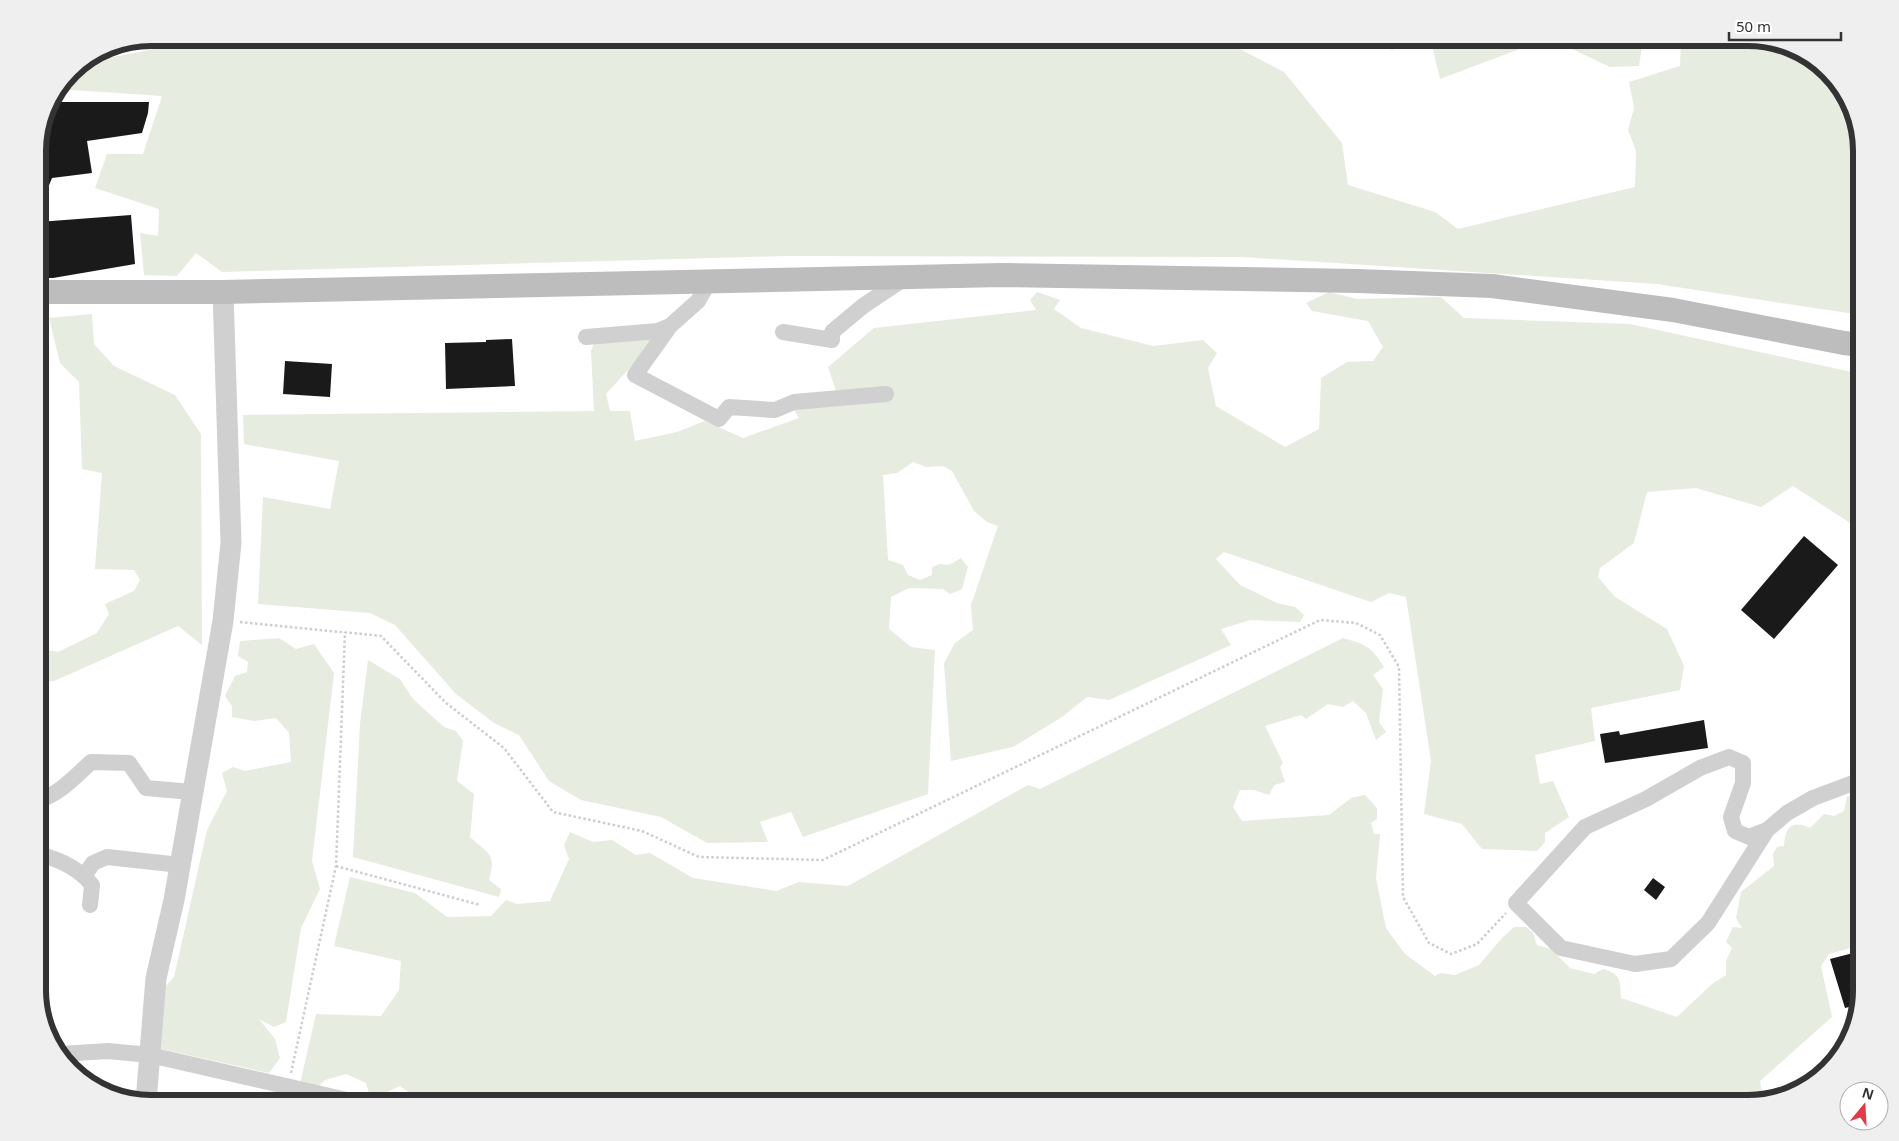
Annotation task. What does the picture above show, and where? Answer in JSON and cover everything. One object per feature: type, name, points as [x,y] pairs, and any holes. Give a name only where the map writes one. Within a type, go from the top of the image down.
[{"type":"main road","points":[[46,292],[223,292],[1002,275],[1492,286],[1673,310],[1853,344]]},
{"type":"street","points":[[783,332],[832,340],[832,332],[850,316],[907,276]]},
{"type":"street","points":[[710,280],[698,300],[670,326],[635,376],[719,419],[729,407],[775,410],[794,402],[886,394]]},
{"type":"street","points":[[147,1095],[156,978],[174,900],[223,620],[231,543],[223,292]]},
{"type":"street","points":[[586,337],[658,331],[670,326]]},
{"type":"street","points":[[1767,830],[1749,837],[1735,831],[1731,817],[1743,783],[1743,763],[1729,757],[1700,768],[1646,799],[1585,827],[1516,903],[1561,948],[1635,964],[1671,959],[1708,923],[1767,830],[1787,812],[1813,798],[1853,783]]},
{"type":"street","points":[[46,796],[65,786],[91,762],[129,763],[146,788],[192,792]]},
{"type":"street","points":[[46,856],[54,858],[84,876],[92,885],[90,905]]},
{"type":"street","points":[[84,876],[93,862],[107,857],[180,865]]},
{"type":"street","points":[[68,1054],[108,1051],[150,1055],[322,1095]]},
{"type":"path","points":[[223,620],[381,636],[446,703],[504,748],[553,812],[642,831],[699,857],[823,860],[1320,620],[1356,623],[1380,635],[1399,667],[1403,896],[1429,943],[1451,954],[1477,944],[1516,903]]},
{"type":"path","points":[[288,1087],[336,866],[345,632]]},
{"type":"path","points":[[336,866],[480,905]]},
{"type":"shaded area","points":[[170,46],[1234,46],[1284,72],[1342,143],[1348,185],[1435,212],[1458,229],[1635,187],[1636,151],[1628,130],[1634,108],[1629,82],[1680,66],[1681,46],[1762,47],[1788,54],[1812,68],[1831,87],[1845,111],[1853,144],[1853,314],[1657,284],[1242,257],[784,256],[222,272],[196,253],[177,276],[144,275],[140,233],[158,236],[159,209],[95,188],[107,154],[143,154],[162,96],[66,90],[87,68],[103,58]]},
{"type":"shaded area","points":[[1387,46],[1409,46],[1391,50]]},
{"type":"shaded area","points":[[1432,46],[1642,46],[1639,66],[1610,67],[1570,48],[1525,47],[1440,79]]},
{"type":"shaded area","points":[[1037,292],[1060,300],[1054,309],[1081,328],[1153,346],[1203,340],[1217,353],[1208,368],[1216,406],[1285,447],[1319,429],[1321,378],[1347,362],[1373,361],[1383,347],[1368,321],[1312,311],[1306,303],[1329,292],[1357,299],[1441,297],[1464,318],[1630,324],[1853,372],[1853,525],[1793,486],[1761,507],[1696,488],[1647,492],[1634,543],[1600,568],[1598,577],[1615,597],[1667,629],[1684,666],[1680,690],[1591,708],[1595,741],[1535,755],[1540,784],[1553,781],[1569,817],[1545,833],[1545,842],[1537,851],[1482,849],[1462,824],[1424,814],[1431,761],[1406,597],[1389,593],[1371,602],[1224,552],[1216,559],[1240,585],[1277,603],[1295,607],[1304,615],[1300,622],[1250,620],[1221,629],[1231,645],[1109,700],[1087,697],[1062,717],[1013,747],[951,761],[944,663],[955,643],[973,630],[971,605],[998,526],[987,522],[974,511],[952,471],[943,466],[926,467],[913,462],[897,473],[883,475],[888,560],[903,565],[908,575],[920,580],[932,575],[932,567],[940,564],[949,565],[961,558],[968,567],[962,589],[950,594],[943,589],[909,588],[891,597],[889,629],[911,647],[935,650],[928,794],[803,837],[791,812],[760,822],[768,842],[707,843],[661,817],[581,800],[549,781],[519,735],[494,723],[456,694],[395,625],[370,613],[258,604],[263,497],[330,509],[339,461],[244,444],[243,415],[594,411],[591,351],[594,343],[644,337],[650,340],[650,346],[606,394],[610,411],[630,411],[635,441],[677,432],[705,421],[743,438],[799,418],[793,408],[839,400],[828,367],[874,328],[1036,310],[1030,300]]},
{"type":"shaded area","points":[[92,314],[94,344],[114,366],[175,395],[201,434],[202,645],[178,626],[54,681],[46,682],[46,650],[58,652],[97,633],[109,614],[105,604],[134,591],[140,580],[134,570],[95,569],[102,473],[82,469],[79,382],[60,363],[49,318]]},
{"type":"shaded area","points":[[279,638],[296,649],[314,644],[334,673],[312,861],[320,889],[301,928],[286,1022],[274,1027],[259,1019],[275,1039],[280,1058],[269,1073],[161,1049],[163,989],[174,977],[207,830],[227,791],[222,773],[233,767],[245,771],[291,762],[289,733],[276,718],[254,721],[232,717],[232,706],[225,696],[235,676],[247,672],[248,662],[238,656],[240,641]]},
{"type":"shaded area","points":[[1343,638],[1367,647],[1376,655],[1384,667],[1373,675],[1383,689],[1379,722],[1386,732],[1376,740],[1366,713],[1353,701],[1343,707],[1328,704],[1306,719],[1301,715],[1265,726],[1283,763],[1280,767],[1285,782],[1274,785],[1269,795],[1254,790],[1240,790],[1233,807],[1242,821],[1329,815],[1351,798],[1365,795],[1377,808],[1377,819],[1371,823],[1374,834],[1380,834],[1376,878],[1386,928],[1405,954],[1435,976],[1440,973],[1455,975],[1479,965],[1514,927],[1526,927],[1533,933],[1537,945],[1551,949],[1570,968],[1594,974],[1603,969],[1609,971],[1618,979],[1621,998],[1677,1017],[1712,984],[1726,975],[1726,961],[1732,948],[1726,942],[1733,927],[1742,928],[1736,918],[1741,892],[1774,866],[1773,854],[1777,847],[1784,846],[1786,834],[1790,827],[1798,824],[1810,828],[1824,814],[1834,816],[1844,811],[1847,797],[1853,796],[1853,947],[1829,954],[1821,966],[1832,1017],[1760,1081],[1762,1094],[413,1095],[400,1086],[380,1095],[372,1095],[369,1093],[366,1083],[346,1074],[325,1080],[318,1087],[300,1084],[316,1014],[381,1016],[399,990],[401,961],[334,946],[350,877],[415,893],[447,917],[491,916],[506,900],[517,904],[550,901],[569,859],[564,845],[570,832],[593,842],[612,840],[636,855],[650,853],[693,878],[776,891],[799,882],[848,886],[1028,785],[1040,789]]},
{"type":"shaded area","points":[[368,660],[400,679],[413,699],[444,727],[456,731],[463,741],[457,781],[474,794],[470,837],[486,851],[491,859],[489,880],[501,889],[499,897],[353,857],[360,724]]},
{"type":"building","points":[[59,102],[149,102],[142,133],[87,141],[92,173],[52,178],[46,193],[46,144],[52,117]]},
{"type":"building","points":[[131,215],[135,264],[46,278],[46,221]]},
{"type":"building","points":[[512,339],[515,386],[446,389],[445,343]]},
{"type":"building","points":[[285,361],[332,364],[330,397],[283,394]]},
{"type":"building","points":[[1804,536],[1838,565],[1774,639],[1741,610]]},
{"type":"building","points":[[1704,720],[1708,748],[1605,763],[1600,734],[1619,731],[1620,735]]},
{"type":"building","points":[[1653,878],[1665,887],[1656,900],[1644,890]]},
{"type":"building","points":[[1853,953],[1851,1006],[1845,1008],[1830,959]]}]
